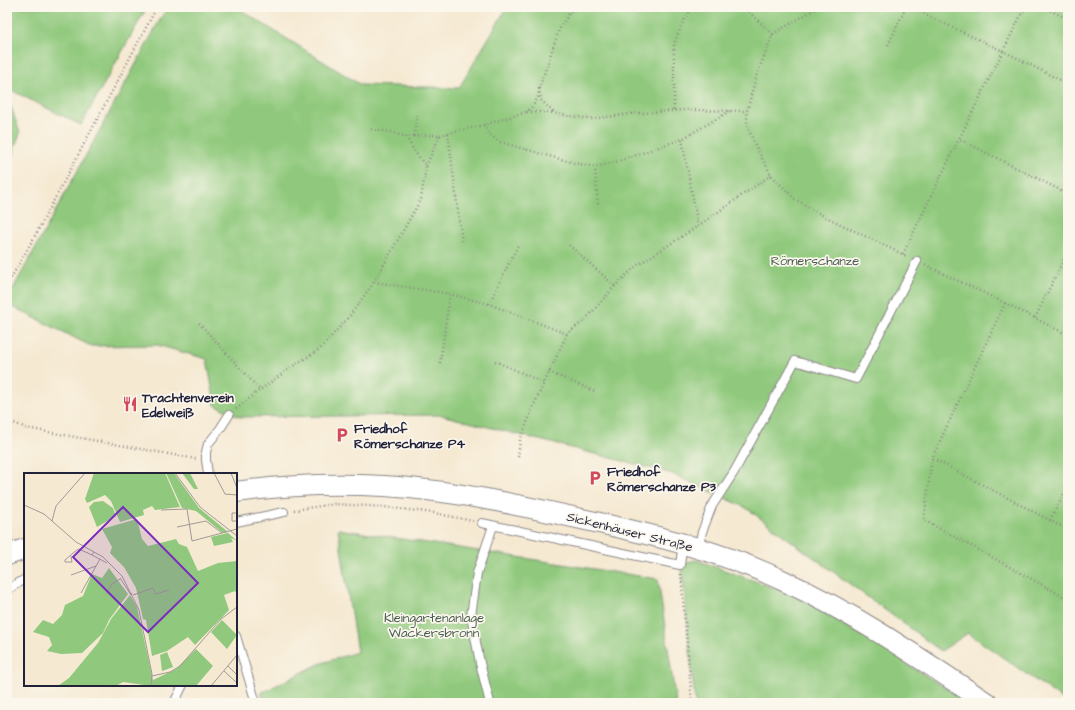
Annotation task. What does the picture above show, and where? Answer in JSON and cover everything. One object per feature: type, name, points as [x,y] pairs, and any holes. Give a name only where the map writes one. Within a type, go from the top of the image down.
[{"type":"street","name":"Sickenhäuser Straße","points":[[237,492],[295,486],[338,484],[383,486],[433,491],[535,508],[691,545],[784,580],[852,615],[987,703]]},
{"type":"street","points":[[7,555],[24,549]]},
{"type":"lane","points":[[482,522],[493,526],[680,565],[691,545],[702,532],[712,506],[734,472],[795,362],[856,379],[918,261]]},
{"type":"lane","points":[[208,473],[206,452],[208,444],[229,415]]},
{"type":"lane","points":[[237,522],[284,512]]},
{"type":"lane","points":[[490,703],[480,663],[471,616],[477,573],[493,526]]},
{"type":"lane","points":[[7,590],[24,580]]},
{"type":"lane","points":[[237,639],[256,703]]},
{"type":"lane","points":[[174,703],[182,686]]},
{"type":"path","points":[[7,285],[36,234],[157,7]]},
{"type":"path","points":[[526,112],[534,106],[560,30],[573,7]]},
{"type":"path","points":[[674,110],[674,44],[683,22],[692,7]]},
{"type":"path","points":[[743,7],[773,34]]},
{"type":"path","points":[[821,7],[773,34],[756,77],[747,111],[747,125],[754,143],[771,174],[795,199],[820,214],[1068,335]]},
{"type":"path","points":[[888,45],[906,7]]},
{"type":"path","points":[[909,7],[1003,51],[1068,84]]},
{"type":"path","points":[[902,254],[1025,7]]},
{"type":"path","points":[[1043,7],[1068,19]]},
{"type":"path","points":[[539,90],[541,100],[554,113]]},
{"type":"path","points":[[371,129],[391,132],[406,137],[440,135],[484,125],[526,112],[554,113],[591,119],[674,110],[747,111]]},
{"type":"path","points":[[484,125],[489,134],[500,142],[574,163],[595,167],[616,162],[682,139],[730,111]]},
{"type":"path","points":[[414,136],[417,115]]},
{"type":"path","points":[[448,133],[462,242]]},
{"type":"path","points":[[229,415],[293,366],[320,349],[349,317],[374,282],[421,199],[426,166],[440,135]]},
{"type":"path","points":[[406,137],[426,166]]},
{"type":"path","points":[[960,138],[1068,194]]},
{"type":"path","points":[[682,139],[698,226]]},
{"type":"path","points":[[595,167],[598,206]]},
{"type":"path","points":[[518,457],[520,441],[533,407],[567,334],[586,318],[615,286],[636,266],[698,226],[771,174]]},
{"type":"path","points":[[489,304],[519,243]]},
{"type":"path","points":[[569,246],[615,286]]},
{"type":"path","points":[[1035,318],[1068,251]]},
{"type":"path","points":[[374,282],[450,294],[489,304],[567,334]]},
{"type":"path","points":[[440,362],[450,294]]},
{"type":"path","points":[[1005,303],[932,458],[924,520],[1068,599]]},
{"type":"path","points":[[199,323],[260,390]]},
{"type":"path","points":[[495,361],[544,383]]},
{"type":"path","points":[[549,372],[594,391]]},
{"type":"path","points":[[7,420],[26,428],[206,460]]},
{"type":"path","points":[[932,458],[1068,530]]},
{"type":"path","points":[[1050,520],[1068,486]]},
{"type":"path","points":[[284,512],[334,504],[378,506],[434,513],[482,522]]},
{"type":"path","points":[[680,565],[692,703]]},
{"type":"green space","points":[[7,7],[147,7],[81,125],[7,88]]},
{"type":"green space","name":"Römerschanze","points":[[167,7],[236,7],[361,85],[459,88],[507,7],[1068,7],[1068,703],[968,633],[941,651],[745,507],[670,473],[441,415],[240,417],[215,405],[207,359],[157,345],[91,346],[7,304],[7,300]]},
{"type":"green space","points":[[7,105],[11,107],[20,133],[7,170]]},
{"type":"green space","name":"Kleingartenanlage Wackersbronn","points":[[338,529],[658,579],[676,703],[266,703],[261,693],[319,664],[357,652]]},
{"type":"green space","points":[[696,560],[780,590],[814,606],[970,703],[695,703],[682,570],[687,562]]},
{"type":"place","name":"Trachtenverein Edelweiß","points":[[130,404]]},
{"type":"place","name":"Friedhof Römerschanze P4","points":[[342,435]]},
{"type":"place","name":"Friedhof Römerschanze P3","points":[[595,478]]}]
